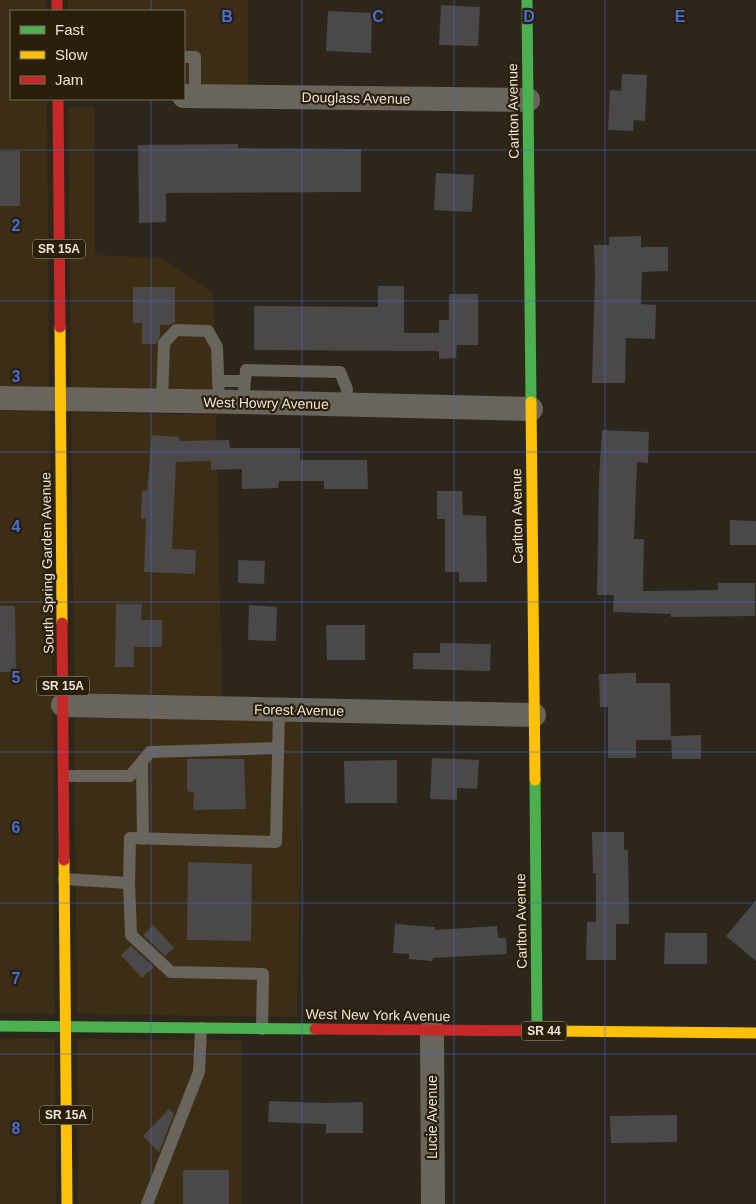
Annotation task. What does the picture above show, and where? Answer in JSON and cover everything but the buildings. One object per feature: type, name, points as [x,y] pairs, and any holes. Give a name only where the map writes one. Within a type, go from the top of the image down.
[{"type":"main road","name":"Carlton Avenue","points":[[527,0],[537,1031]]},
{"type":"main road","name":"South Spring Garden Avenue","points":[[58,100],[66,1026]]},
{"type":"main road","name":"West New York Avenue","points":[[0,1026],[756,1033]]},
{"type":"main road","name":"SR 15A","points":[[66,1026],[67,1204]]},
{"type":"street","name":"Douglass Avenue","points":[[189,96],[528,100]]},
{"type":"street","name":"West Howry Avenue","points":[[0,398],[162,401],[219,392],[243,392],[346,405],[531,409]]},
{"type":"street","name":"Forest Avenue","points":[[63,705],[534,715]]},
{"type":"street","name":"Lucie Avenue","points":[[432,1030],[432,1204]]},
{"type":"lane","points":[[185,57],[194,57],[189,96]]},
{"type":"lane","points":[[162,401],[164,343],[176,330],[208,332],[217,347],[219,392]]},
{"type":"lane","points":[[243,392],[246,370],[340,372],[346,389],[346,405]]},
{"type":"lane","points":[[262,1028],[263,974],[172,972],[131,936],[128,883],[130,838],[276,842],[279,710]]},
{"type":"lane","points":[[64,776],[130,776],[150,752],[278,748]]},
{"type":"lane","points":[[142,762],[143,838]]},
{"type":"lane","points":[[64,879],[128,883]]},
{"type":"lane","points":[[148,1204],[199,1072],[201,1028]]},
{"type":"shaded area","points":[[0,0],[46,0],[46,10],[10,10],[10,100],[47,100],[49,387],[0,386]]},
{"type":"shaded area","points":[[68,0],[248,0],[248,85],[185,84],[185,10],[68,10]]},
{"type":"shaded area","points":[[68,107],[95,107],[95,255],[162,258],[213,292],[215,390],[71,387]]},
{"type":"shaded area","points":[[0,411],[50,411],[55,1014],[0,1014]]},
{"type":"shaded area","points":[[71,412],[216,415],[222,696],[74,693]]},
{"type":"shaded area","points":[[74,717],[303,722],[297,1017],[77,1014]]},
{"type":"shaded area","points":[[0,1038],[55,1039],[56,1204],[0,1204]]},
{"type":"shaded area","points":[[77,1039],[241,1040],[241,1204],[78,1204]]},
{"type":"traffic: fast","points":[[527,0],[531,402]]},
{"type":"traffic: fast","points":[[535,780],[537,1031]]},
{"type":"traffic: fast","points":[[0,1026],[315,1029]]},
{"type":"traffic: slow","points":[[60,327],[62,623]]},
{"type":"traffic: slow","points":[[531,402],[535,780]]},
{"type":"traffic: slow","points":[[64,860],[67,1204]]},
{"type":"traffic: slow","points":[[553,1031],[756,1033]]},
{"type":"traffic: jam","points":[[57,0],[57,10]]},
{"type":"traffic: jam","points":[[58,100],[60,327]]},
{"type":"traffic: jam","points":[[62,623],[64,860]]},
{"type":"traffic: jam","points":[[315,1029],[553,1031]]}]
